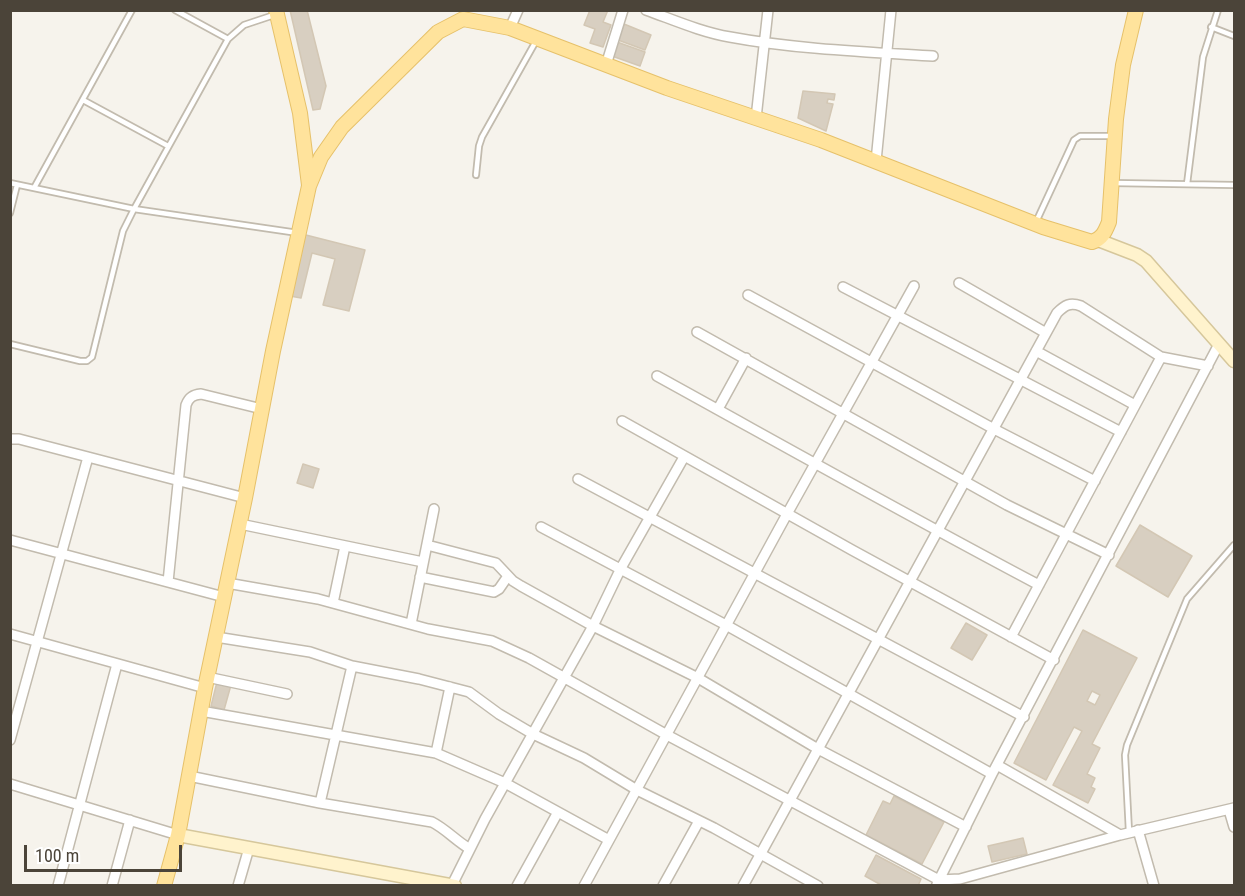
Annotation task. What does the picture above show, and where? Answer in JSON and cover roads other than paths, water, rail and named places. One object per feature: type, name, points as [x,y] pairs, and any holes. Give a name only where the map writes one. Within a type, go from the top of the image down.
[{"type":"main road","points":[[164,885],[178,835],[206,682],[309,186],[321,157],[342,128],[438,32],[459,15],[510,28],[876,161],[1035,224],[1092,242],[1098,240],[1106,232],[1109,222],[1110,183],[1123,65],[1136,10]]},
{"type":"main road","points":[[276,12],[300,113],[309,186]]},
{"type":"street","points":[[510,28],[518,10]]},
{"type":"street","points":[[606,64],[623,10]]},
{"type":"street","points":[[646,10],[706,32],[764,42],[933,56]]},
{"type":"street","points":[[756,118],[768,10]]},
{"type":"street","points":[[876,161],[891,10]]},
{"type":"street","points":[[1098,240],[1137,255],[1146,261],[1234,361]]},
{"type":"street","points":[[959,283],[1046,333]]},
{"type":"street","points":[[584,885],[914,286]]},
{"type":"street","points":[[843,287],[1121,432]]},
{"type":"street","points":[[748,295],[994,429],[1095,481]]},
{"type":"street","points":[[743,885],[1057,313],[1065,305],[1073,303],[1161,357],[1208,366]]},
{"type":"street","points":[[697,332],[1007,505],[1108,555]]},
{"type":"street","points":[[937,883],[1219,344]]},
{"type":"street","points":[[1036,351],[1135,405]]},
{"type":"street","points":[[1011,637],[1161,357]]},
{"type":"street","points":[[718,409],[746,358]]},
{"type":"street","points":[[657,376],[938,532],[1039,585]]},
{"type":"street","points":[[168,582],[186,405],[189,399],[201,394],[262,409]]},
{"type":"street","points":[[622,421],[1054,660]]},
{"type":"street","points":[[10,439],[245,498]]},
{"type":"street","points":[[10,784],[178,835],[454,885],[505,783],[684,457]]},
{"type":"street","points":[[10,740],[88,458]]},
{"type":"street","points":[[578,479],[1024,717]]},
{"type":"street","points":[[411,624],[434,509]]},
{"type":"street","points":[[240,524],[423,562]]},
{"type":"street","points":[[541,527],[726,625],[992,774]]},
{"type":"street","points":[[10,540],[224,597]]},
{"type":"street","points":[[427,545],[496,563],[521,586],[593,626],[698,678],[818,749],[966,827]]},
{"type":"street","points":[[333,603],[345,546]]},
{"type":"street","points":[[420,577],[494,592],[508,576]]},
{"type":"street","points":[[227,583],[333,603],[411,624],[492,641],[529,658],[937,883],[960,879],[1129,832],[1232,809],[1234,827]]},
{"type":"street","points":[[10,634],[117,664],[206,682],[287,694]]},
{"type":"street","points":[[216,636],[310,652],[352,666],[419,679],[469,692],[499,714],[533,734],[584,758],[637,790],[818,885]]},
{"type":"street","points":[[58,885],[117,664]]},
{"type":"street","points":[[320,803],[352,666]]},
{"type":"street","points":[[436,753],[450,687]]},
{"type":"street","points":[[201,711],[436,753],[505,783],[609,840]]},
{"type":"street","points":[[997,765],[1129,832],[1154,885]]},
{"type":"street","points":[[189,776],[320,803],[432,822],[470,849]]},
{"type":"street","points":[[517,885],[558,812]]},
{"type":"street","points":[[112,885],[130,820]]},
{"type":"street","points":[[663,885],[699,821]]},
{"type":"street","points":[[241,885],[249,848]]},
{"type":"lane","points":[[34,188],[132,10]]},
{"type":"lane","points":[[175,10],[228,39]]},
{"type":"lane","points":[[1187,184],[1203,57],[1218,10]]},
{"type":"lane","points":[[10,344],[80,361],[87,361],[92,357],[123,231],[134,209],[228,39],[244,25],[276,12]]},
{"type":"lane","points":[[1212,27],[1234,36]]},
{"type":"lane","points":[[476,175],[482,137],[537,38]]},
{"type":"lane","points":[[83,100],[168,146]]},
{"type":"lane","points":[[1035,224],[1074,140],[1080,136],[1115,136]]},
{"type":"lane","points":[[10,183],[134,209],[298,234]]},
{"type":"lane","points":[[1110,183],[1234,185]]},
{"type":"lane","points":[[10,213],[17,185]]},
{"type":"lane","points":[[1129,832],[1125,754],[1127,745],[1187,599],[1234,545]]}]
